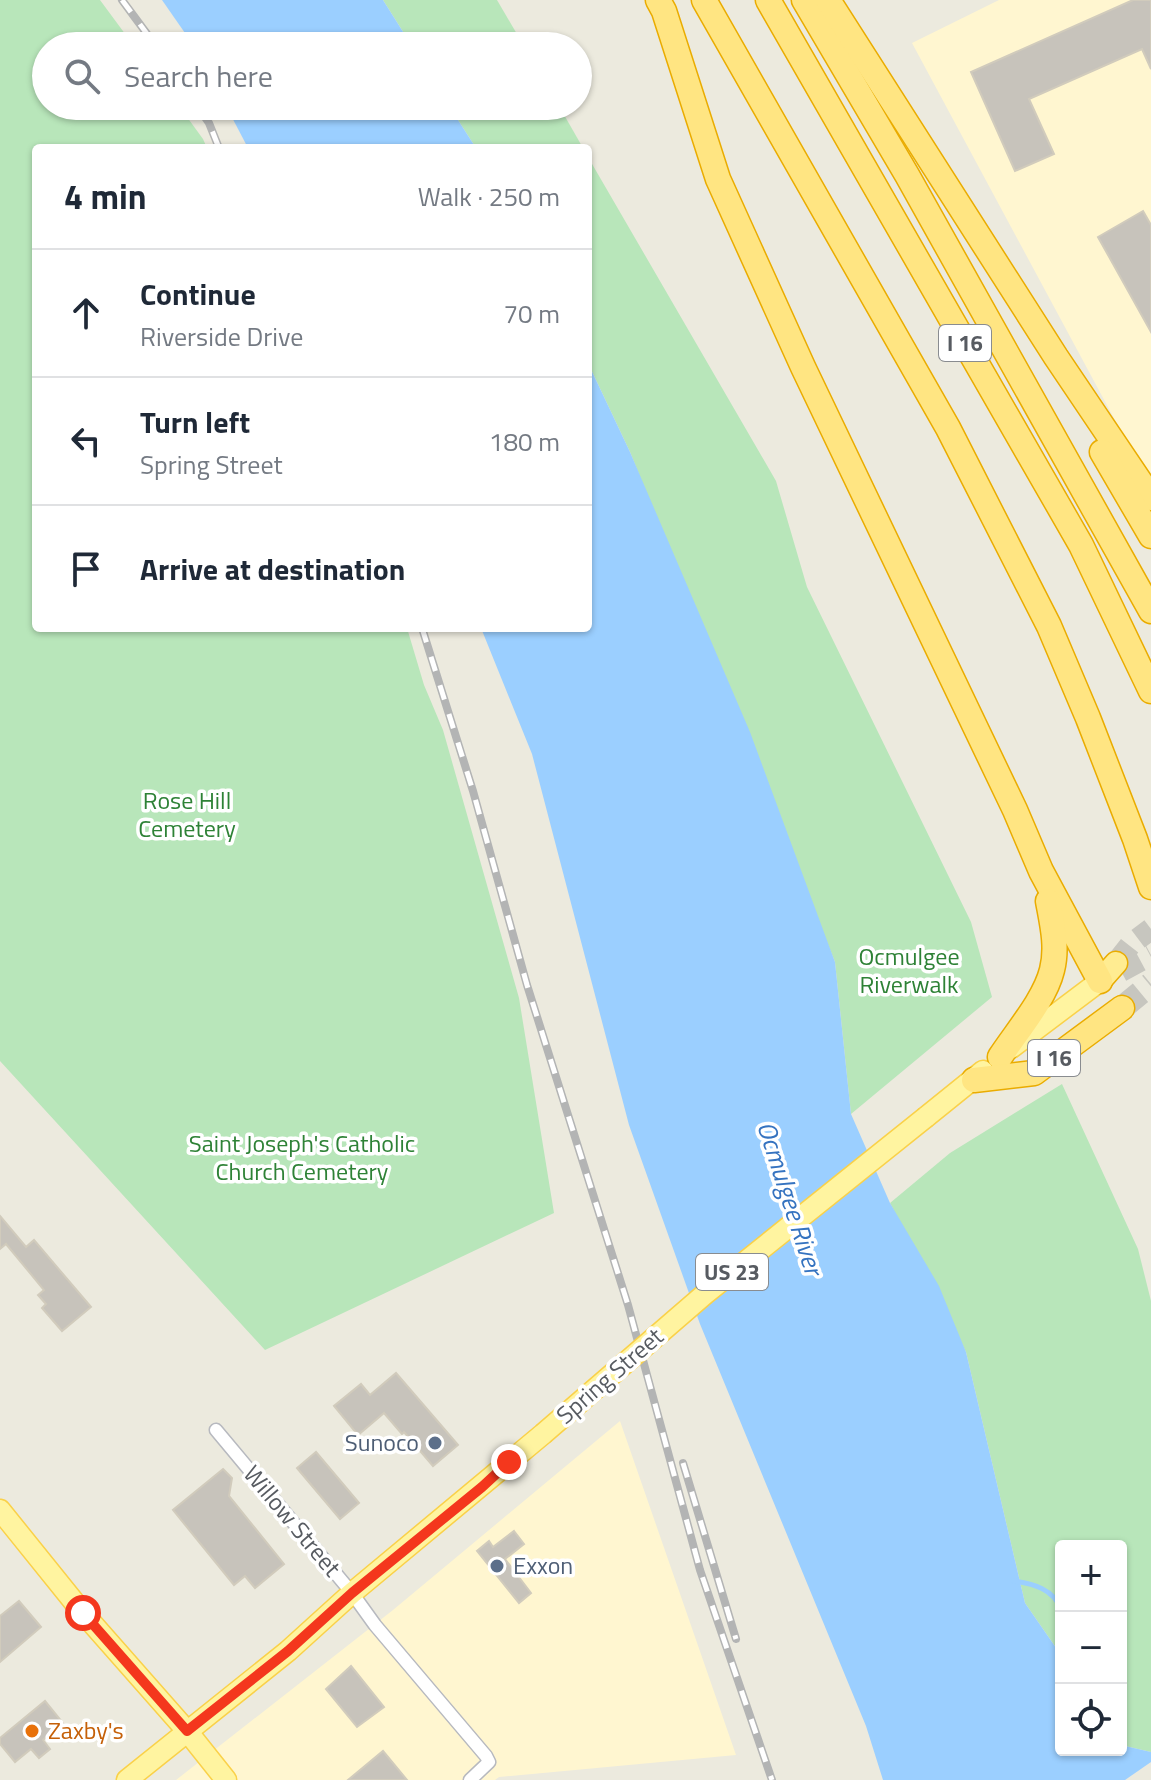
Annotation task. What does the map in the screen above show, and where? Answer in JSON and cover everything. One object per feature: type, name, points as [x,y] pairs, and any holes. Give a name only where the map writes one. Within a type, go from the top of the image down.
[{"type":"highway","name":"I 16","points":[[704,0],[955,442],[1049,626],[1088,718],[1151,887]]},
{"type":"highway","name":"I 16","points":[[768,0],[1081,545],[1151,691]]},
{"type":"highway","name":"I 16","points":[[804,0],[915,189],[1151,611]]},
{"type":"highway","points":[[828,0],[1056,357],[1151,498]]},
{"type":"highway","points":[[661,5],[718,179],[803,367],[1008,795],[1041,871],[1054,929],[1052,970],[1031,1012],[1000,1057]]},
{"type":"highway","points":[[1056,357],[1100,448],[1151,536]]},
{"type":"highway","points":[[1041,871],[1112,972]]},
{"type":"highway","name":"I 16","points":[[974,1080],[1034,1073],[1122,1008]]},
{"type":"main road","name":"Spring Street","points":[[127,1780],[288,1651],[352,1593],[705,1294],[943,1102],[1112,972]]},
{"type":"main road","points":[[0,1510],[83,1613],[226,1780]]},
{"type":"street","name":"Willow Street","points":[[216,1430],[472,1738],[489,1762],[470,1780]]},
{"type":"shaded area","points":[[999,0],[1151,0],[1151,487],[912,43]]},
{"type":"shaded area","points":[[620,1421],[736,1755],[499,1777],[495,1780],[176,1780],[393,1610]]},
{"type":"green space","name":"Rose Hill Cemetery","points":[[0,0],[100,0],[124,32],[32,32],[32,120],[189,120],[205,144],[32,144],[32,632],[408,632],[424,685],[443,730],[519,998],[554,1213],[265,1350],[0,1061]]},
{"type":"green space","points":[[383,0],[497,0],[516,32],[403,32]]},
{"type":"green space","points":[[458,120],[567,120],[581,144],[473,144]]},
{"type":"green space","name":"Ocmulgee Riverwalk","points":[[592,164],[776,481],[807,587],[971,922],[992,997],[851,1114],[835,962],[630,452],[592,371]]},
{"type":"green space","points":[[1062,1084],[1138,1249],[1151,1301],[1151,1752],[1127,1746],[1127,1540],[1055,1540],[1055,1646],[1025,1603],[966,1352],[890,1203],[950,1153]]},
{"type":"water","points":[[162,0],[383,0],[403,32],[184,32]]},
{"type":"water","points":[[233,120],[458,120],[473,144],[246,144]]},
{"type":"water","name":"Ocmulgee River","points":[[592,371],[630,452],[750,732],[835,962],[851,1114],[890,1203],[939,1286],[966,1352],[1025,1603],[1055,1646],[1055,1756],[1127,1756],[1127,1746],[1151,1752],[1151,1762],[1125,1780],[883,1780],[866,1726],[700,1324],[629,1125],[532,754],[483,632],[592,632]]},
{"type":"building","points":[[1133,0],[1151,0],[1151,69],[1142,49],[1029,99],[1054,154],[1015,171],[971,72]]},
{"type":"building","points":[[1143,211],[1151,225],[1151,332],[1098,237]]},
{"type":"building","points":[[0,1216],[26,1247],[34,1240],[91,1307],[62,1331],[42,1308],[46,1304],[38,1295],[44,1290],[6,1244],[0,1249]]},
{"type":"building","points":[[396,1373],[458,1445],[433,1466],[384,1413],[358,1435],[334,1406],[361,1384],[370,1395]]},
{"type":"building","points":[[316,1452],[359,1503],[340,1519],[297,1468]]},
{"type":"building","points":[[223,1469],[232,1478],[229,1496],[284,1564],[255,1588],[245,1576],[234,1585],[173,1510]]},
{"type":"building","points":[[514,1531],[524,1544],[505,1559],[531,1593],[519,1603],[477,1551],[489,1541],[493,1547]]},
{"type":"building","points":[[19,1601],[41,1627],[0,1662],[0,1616]]},
{"type":"building","points":[[351,1666],[384,1707],[357,1727],[326,1689]]},
{"type":"building","name":"Zaxby's","points":[[45,1701],[63,1723],[43,1740],[50,1749],[39,1758],[31,1749],[15,1762],[0,1744],[0,1738]]},
{"type":"building","points":[[383,1751],[407,1780],[348,1780]]},
{"type":"waterway","points":[[1014,1581],[1042,1589],[1055,1599]]},
{"type":"tunnel","points":[[1116,963],[1131,944],[1151,929]]},
{"type":"tunnel","points":[[1121,971],[1151,955]]},
{"type":"tunnel","points":[[1122,1008],[1151,984]]},
{"type":"railway","points":[[122,0],[146,32]]},
{"type":"railway","points":[[207,120],[217,144]]},
{"type":"railway","points":[[423,632],[473,791],[527,985],[628,1305],[700,1570],[772,1780]]},
{"type":"railway","points":[[683,1463],[736,1639]]},
{"type":"place","name":"Sunoco","points":[[435,1443]]},
{"type":"place","name":"Exxon","points":[[497,1566]]},
{"type":"place","name":"Zaxby's","points":[[32,1731]]},
{"type":"route","points":[[83,1613],[187,1731],[288,1651],[352,1593],[509,1462]]},
{"type":"park label","name":"Saint Joseph's Catholic Church Cemetery","points":[[302,1158]]}]
